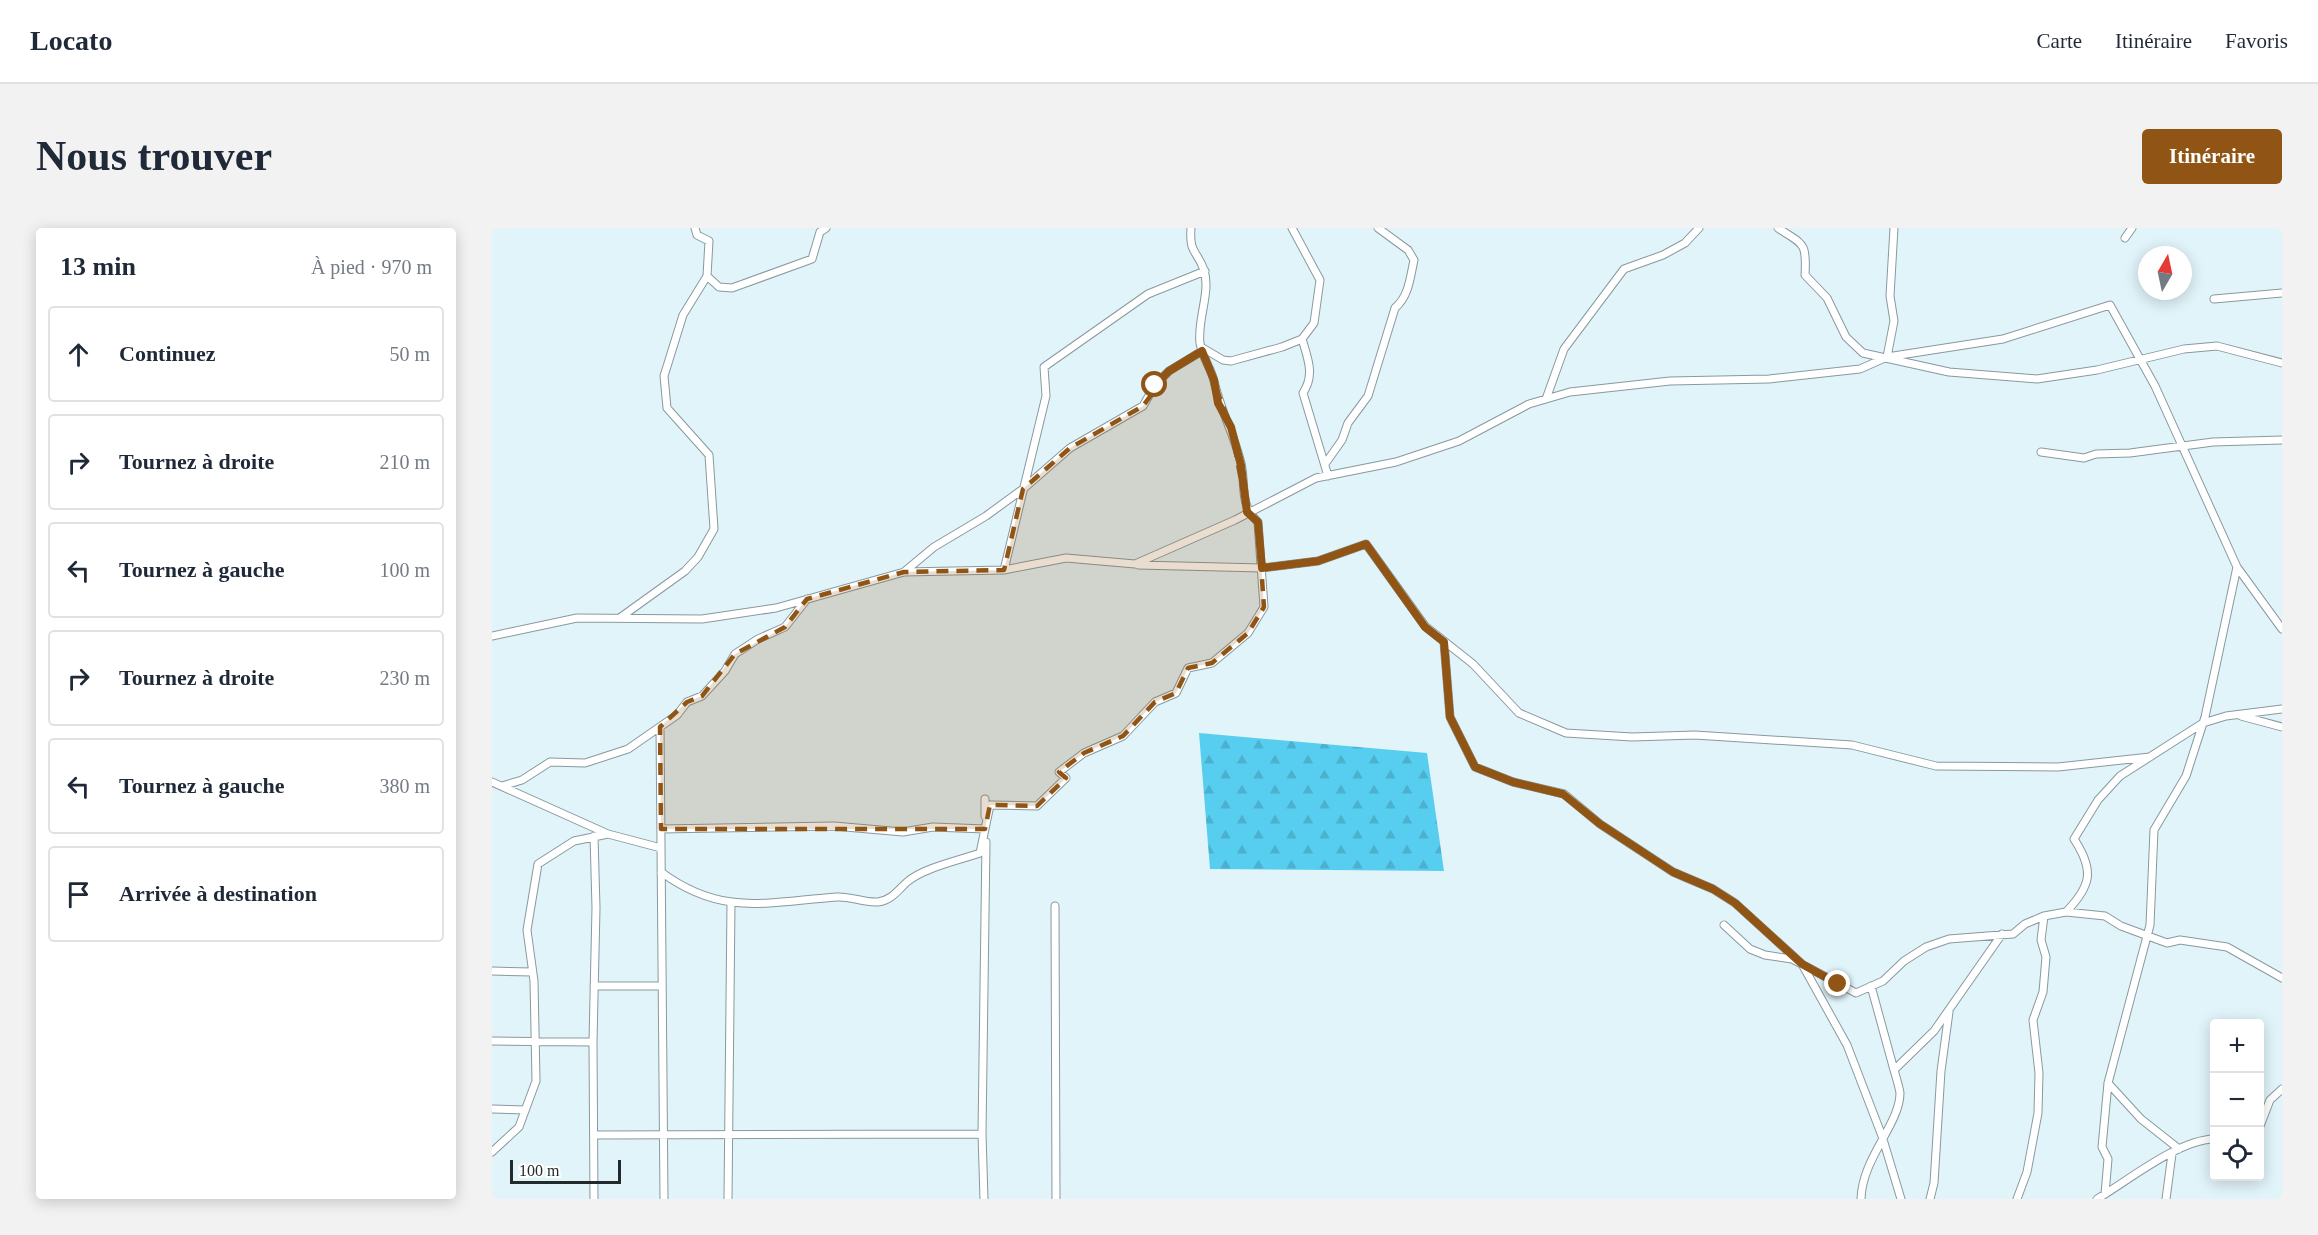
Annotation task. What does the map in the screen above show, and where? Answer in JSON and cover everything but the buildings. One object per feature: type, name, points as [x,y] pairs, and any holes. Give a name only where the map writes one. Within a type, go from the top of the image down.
[{"type":"street","points":[[619,618],[685,571],[698,557],[714,529],[709,454],[667,408],[664,376],[683,315],[707,276],[709,241],[697,235],[695,228]]},
{"type":"street","points":[[707,276],[718,287],[732,288],[754,283],[768,274],[812,260],[820,232],[826,228]]},
{"type":"street","points":[[661,872],[682,888],[706,899],[731,903],[840,897],[879,902],[895,895],[909,880],[980,853],[990,805],[1037,806],[1066,778],[1059,772],[1084,753],[1123,736],[1155,702],[1176,693],[1188,668],[1212,663],[1248,633],[1264,607],[1258,522],[1247,512],[1241,465],[1231,427],[1218,403],[1214,380],[1201,349],[1204,271],[1190,246],[1191,228]]},
{"type":"street","points":[[1201,349],[1223,360],[1231,361],[1302,339],[1314,323],[1320,280],[1292,228]]},
{"type":"street","points":[[1324,464],[1342,440],[1348,423],[1368,396],[1395,308],[1404,300],[1410,280],[1414,260],[1408,250],[1378,228]]},
{"type":"street","points":[[1546,399],[1564,349],[1624,270],[1663,255],[1685,243],[1699,228]]},
{"type":"street","points":[[1778,228],[1795,236],[1806,252],[1805,275],[1827,298],[1846,337],[1863,353],[1949,372],[2037,378],[2097,370],[2140,358],[2217,346],[2282,363]]},
{"type":"street","points":[[1887,357],[1894,321],[1890,296],[1894,228]]},
{"type":"street","points":[[2125,238],[2132,228]]},
{"type":"street","points":[[1004,570],[1046,396],[1044,367],[1148,294],[1204,271]]},
{"type":"street","points":[[2214,299],[2282,293]]},
{"type":"street","points":[[1135,564],[1316,478],[1396,462],[1458,441],[1529,404],[1570,392],[1670,381],[1769,379],[1860,369],[1887,357],[2003,339],[2110,305],[2155,386],[2237,567],[2282,629]]},
{"type":"street","points":[[1302,339],[1311,372],[1309,383],[1302,393],[1328,476]]},
{"type":"street","points":[[904,572],[934,547],[986,516],[1023,489],[1070,448],[1143,406],[1155,385],[1169,371],[1201,349]]},
{"type":"street","points":[[2041,452],[2084,458],[2096,454],[2130,453],[2256,439],[2282,440]]},
{"type":"street","points":[[492,636],[577,618],[702,619],[776,608],[904,572],[1004,570],[1066,558],[1135,564],[1262,568],[1318,561],[1366,544],[1425,627],[1473,664],[1519,712],[1566,733],[1643,737],[1695,735],[1852,745],[1936,766],[2058,767],[2150,757]]},
{"type":"street","points":[[2105,1194],[2108,1159],[2102,1147],[2108,1083],[2148,934],[2154,830],[2186,776],[2203,723],[2237,567]]},
{"type":"street","points":[[502,786],[522,780],[550,762],[585,763],[628,749],[678,715],[687,702],[702,696],[725,671],[735,654],[758,639],[785,627],[807,599]]},
{"type":"street","points":[[1444,642],[1450,717],[1475,767],[1513,782],[1563,794],[1600,824],[1673,872],[1713,889],[1735,903],[1802,964],[1847,1045],[1882,1136],[1901,1199]]},
{"type":"street","points":[[2067,912],[2085,892],[2088,878],[2085,855],[2074,839],[2098,800],[2120,776],[2203,723],[2236,715],[2282,709]]},
{"type":"street","points":[[2236,715],[2282,727]]},
{"type":"street","points":[[660,727],[664,1199]]},
{"type":"street","points":[[492,782],[608,834],[661,848]]},
{"type":"street","points":[[984,1199],[982,1134],[985,799]]},
{"type":"street","points":[[661,829],[834,826],[903,832],[933,827],[985,830]]},
{"type":"street","points":[[492,1152],[519,1127],[536,1081],[532,972],[526,930],[538,864],[574,841],[608,834]]},
{"type":"street","points":[[594,836],[594,1199]]},
{"type":"street","points":[[728,1199],[731,903]]},
{"type":"street","points":[[1054,906],[1056,1199]]},
{"type":"street","points":[[1724,926],[1750,949],[1802,964],[1856,993],[1883,981],[1904,961],[1926,947],[1949,939],[2013,934],[2025,924],[2044,916],[2067,912],[2105,916],[2121,926],[2148,934],[2167,943],[2180,940],[2227,947],[2282,978]]},
{"type":"street","points":[[2017,1199],[2027,1172],[2038,1113],[2039,1073],[2033,1020],[2043,992],[2046,957],[2041,940],[2044,916]]},
{"type":"street","points":[[1894,1070],[1934,1031],[2002,934]]},
{"type":"street","points":[[492,971],[532,972]]},
{"type":"street","points":[[594,986],[663,986]]},
{"type":"street","points":[[1861,1199],[1867,1166],[1893,1118],[1900,1094],[1871,986]]},
{"type":"street","points":[[1930,1199],[1934,1183],[1941,1071],[1950,1010]]},
{"type":"street","points":[[492,1041],[593,1042]]},
{"type":"street","points":[[2108,1083],[2140,1119],[2179,1149]]},
{"type":"street","points":[[2264,1114],[2270,1100],[2282,1089]]},
{"type":"street","points":[[492,1109],[525,1110]]},
{"type":"street","points":[[594,1135],[982,1134]]},
{"type":"street","points":[[2097,1199],[2179,1149],[2210,1139]]},
{"type":"street","points":[[2166,1199],[2172,1154]]},
{"type":"highlighted area","points":[[1202,351],[1231,427],[1247,512],[1258,522],[1264,607],[1248,633],[1212,663],[1188,668],[1176,693],[1155,702],[1123,736],[1084,753],[1059,772],[1066,778],[1037,806],[990,805],[985,829],[661,829],[660,727],[687,702],[702,696],[735,654],[785,627],[807,599],[904,572],[1004,570],[1023,489],[1070,448],[1143,406],[1169,371]]},
{"type":"green space","points":[[1199,733],[1427,753],[1444,871],[1210,869]]},
{"type":"route","points":[[1155,385],[1169,371],[1202,351],[1204,361],[1214,380],[1218,403],[1231,427],[1241,465],[1247,512],[1258,522],[1262,568],[1318,561],[1366,544],[1384,566],[1425,627],[1444,642],[1444,670],[1450,717],[1475,767],[1513,782],[1563,794],[1600,824],[1673,872],[1713,889],[1735,903],[1802,964],[1838,984]]}]
